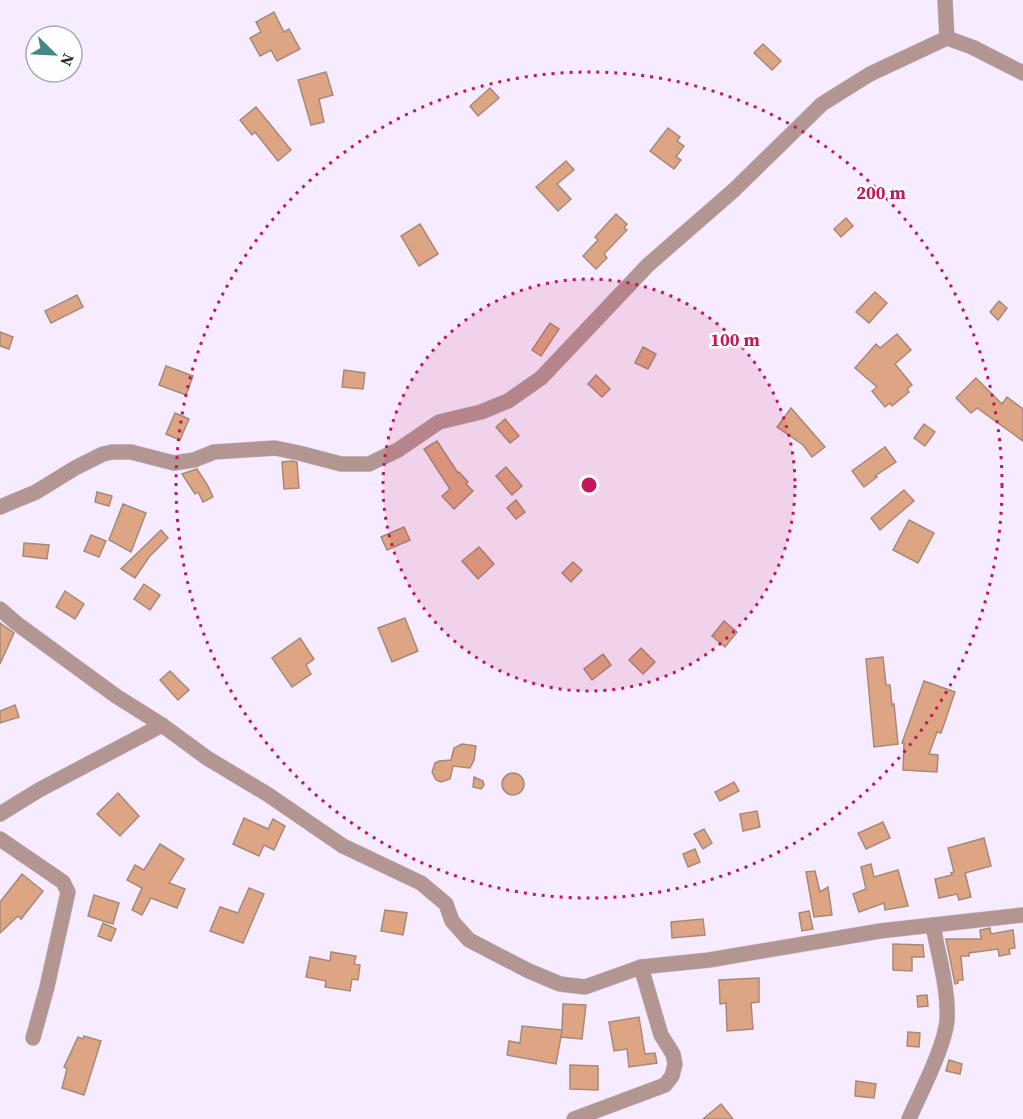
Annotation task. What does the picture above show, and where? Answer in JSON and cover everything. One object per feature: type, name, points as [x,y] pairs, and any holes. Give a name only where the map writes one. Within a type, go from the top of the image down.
[{"type":"street","points":[[945,0],[947,38]]},
{"type":"street","points":[[0,507],[36,492],[75,468],[112,452],[131,452],[174,463],[194,460],[213,452],[275,448],[340,464],[369,464],[398,450],[440,422],[482,412],[508,401],[541,378],[648,265],[734,190],[822,104],[870,74],[947,38],[1023,73]]},
{"type":"street","points":[[0,609],[116,696],[162,725],[207,758],[267,794],[343,846],[422,883],[446,904],[452,921],[469,940],[561,984],[585,987],[641,967],[709,960],[880,931],[1023,915]]},
{"type":"street","points":[[0,814],[39,790],[162,725]]},
{"type":"street","points":[[0,838],[63,882],[68,892],[33,1038]]},
{"type":"street","points":[[909,1119],[943,1040],[947,1020],[933,925]]},
{"type":"street","points":[[574,1119],[665,1085],[672,1076],[675,1064],[673,1054],[661,1035],[641,967]]},
{"type":"building","points":[[274,12],[284,32],[289,29],[300,49],[277,61],[271,50],[260,56],[250,38],[261,32],[256,22]]},
{"type":"building","points":[[763,44],[781,61],[772,70],[754,53]]},
{"type":"building","points":[[326,72],[333,95],[319,99],[324,122],[311,125],[298,80]]},
{"type":"building","points":[[490,88],[499,98],[478,116],[470,106]]},
{"type":"building","points":[[256,107],[291,150],[278,161],[255,132],[252,135],[240,120]]},
{"type":"building","points":[[668,128],[680,137],[677,141],[684,146],[676,157],[681,160],[674,169],[650,151]]},
{"type":"building","points":[[566,161],[574,170],[557,184],[571,199],[558,211],[536,187]]},
{"type":"building","points":[[616,214],[627,224],[624,228],[627,230],[604,254],[607,258],[596,269],[583,256],[598,240],[595,237]]},
{"type":"building","points":[[846,218],[853,226],[841,237],[834,229]]},
{"type":"building","points":[[420,224],[438,254],[419,266],[401,236]]},
{"type":"building","points":[[875,292],[887,303],[869,323],[856,312]]},
{"type":"building","points":[[77,295],[83,307],[51,323],[45,311]]},
{"type":"building","points":[[999,301],[1007,308],[998,320],[990,312]]},
{"type":"building","points":[[550,323],[559,329],[541,356],[532,350]]},
{"type":"building","points":[[0,332],[13,337],[9,349],[0,346]]},
{"type":"building","points":[[897,334],[911,350],[895,364],[912,385],[907,389],[909,392],[892,406],[890,403],[885,407],[872,391],[877,387],[855,368],[876,344],[880,348]]},
{"type":"building","points":[[643,347],[656,354],[648,369],[635,363]]},
{"type":"building","points":[[166,366],[193,376],[186,395],[159,385]]},
{"type":"building","points":[[344,370],[365,373],[363,389],[342,387]]},
{"type":"building","points":[[596,375],[610,389],[602,397],[588,384]]},
{"type":"building","points":[[976,378],[1002,404],[1007,397],[1023,409],[1023,441],[977,408],[971,413],[956,398]]},
{"type":"building","points":[[791,408],[825,447],[812,457],[803,445],[777,427]]},
{"type":"building","points":[[175,413],[189,419],[180,440],[166,434]]},
{"type":"building","points":[[505,419],[519,436],[510,443],[496,427]]},
{"type":"building","points":[[924,424],[935,432],[925,446],[914,438]]},
{"type":"building","points":[[437,441],[473,491],[454,509],[442,496],[450,489],[424,449]]},
{"type":"building","points":[[885,447],[896,462],[875,476],[877,477],[864,487],[852,471]]},
{"type":"building","points":[[282,462],[297,462],[299,488],[284,489]]},
{"type":"building","points":[[506,467],[522,486],[512,495],[496,476]]},
{"type":"building","points":[[197,469],[213,497],[203,502],[198,492],[195,494],[182,474]]},
{"type":"building","points":[[904,490],[914,501],[880,530],[871,518]]},
{"type":"building","points":[[97,492],[112,496],[109,506],[95,502]]},
{"type":"building","points":[[516,500],[525,512],[516,519],[507,508]]},
{"type":"building","points":[[123,504],[146,513],[131,552],[109,540]]},
{"type":"building","points":[[909,520],[934,533],[918,563],[893,550]]},
{"type":"building","points":[[404,527],[410,540],[387,550],[381,537]]},
{"type":"building","points":[[161,530],[168,538],[149,557],[135,578],[121,569]]},
{"type":"building","points":[[91,535],[106,541],[99,557],[84,551]]},
{"type":"building","points":[[24,543],[49,545],[47,559],[23,556]]},
{"type":"building","points":[[479,547],[494,564],[478,579],[462,561]]},
{"type":"building","points":[[573,562],[582,570],[571,582],[562,573]]},
{"type":"building","points":[[144,584],[160,595],[150,610],[134,599]]},
{"type":"building","points":[[65,591],[84,604],[75,619],[56,607]]},
{"type":"building","points":[[405,618],[418,651],[392,662],[378,628]]},
{"type":"building","points":[[724,621],[737,632],[725,647],[712,636]]},
{"type":"building","points":[[0,623],[14,633],[0,664]]},
{"type":"building","points":[[300,638],[314,659],[306,665],[311,674],[292,687],[272,658]]},
{"type":"building","points":[[641,648],[655,662],[643,674],[629,660]]},
{"type":"building","points":[[603,654],[611,665],[592,680],[584,669]]},
{"type":"building","points":[[883,657],[886,685],[890,685],[892,705],[894,704],[898,744],[874,747],[866,659]]},
{"type":"building","points":[[170,671],[189,690],[178,700],[160,680]]},
{"type":"building","points":[[924,681],[955,692],[941,733],[937,732],[929,754],[938,755],[937,772],[903,770],[904,743],[902,743]]},
{"type":"building","points":[[15,705],[19,717],[0,723],[0,711]]},
{"type":"building","points":[[462,744],[476,746],[470,768],[453,766],[450,779],[441,782],[436,780],[432,772],[435,763],[451,760],[454,748]]},
{"type":"building","points":[[513,773],[521,776],[524,784],[521,792],[513,795],[505,792],[502,784],[505,776]]},
{"type":"building","points":[[474,777],[483,781],[484,785],[481,789],[473,787]]},
{"type":"building","points":[[734,782],[739,791],[720,801],[715,792]]},
{"type":"building","points":[[118,793],[139,816],[120,836],[97,814]]},
{"type":"building","points":[[757,811],[760,827],[743,831],[740,814]]},
{"type":"building","points":[[244,818],[268,829],[273,819],[285,826],[274,850],[264,845],[259,856],[233,844]]},
{"type":"building","points":[[883,822],[890,838],[866,849],[858,833]]},
{"type":"building","points":[[704,829],[712,843],[703,849],[694,834]]},
{"type":"building","points":[[984,838],[991,866],[965,873],[971,897],[959,900],[957,894],[939,898],[935,879],[952,875],[951,873],[954,872],[948,848]]},
{"type":"building","points":[[160,844],[184,859],[169,883],[185,889],[177,908],[151,898],[142,915],[132,910],[142,888],[127,880],[135,865],[144,870]]},
{"type":"building","points":[[695,849],[700,862],[688,867],[683,854]]},
{"type":"building","points":[[871,864],[874,877],[898,870],[908,906],[885,910],[884,903],[859,912],[853,894],[866,889],[861,867]]},
{"type":"building","points":[[815,871],[820,892],[828,887],[832,915],[814,917],[806,872]]},
{"type":"building","points":[[22,874],[43,891],[21,919],[18,916],[0,933],[0,902]]},
{"type":"building","points":[[249,888],[264,894],[243,943],[210,931],[220,907],[238,913]]},
{"type":"building","points":[[94,895],[119,903],[113,924],[88,916]]},
{"type":"building","points":[[385,910],[407,913],[403,935],[381,931]]},
{"type":"building","points":[[809,911],[813,929],[802,931],[799,913]]},
{"type":"building","points":[[703,919],[705,935],[672,938],[671,922]]},
{"type":"building","points":[[103,923],[116,929],[111,941],[98,936]]},
{"type":"building","points":[[990,928],[991,934],[1013,930],[1015,948],[1009,949],[1010,954],[999,956],[998,949],[961,956],[963,980],[958,980],[955,984],[946,939],[981,939],[980,930]]},
{"type":"building","points":[[893,944],[923,945],[924,957],[912,957],[912,971],[893,970]]},
{"type":"building","points":[[331,952],[356,956],[354,964],[360,965],[358,980],[352,979],[350,991],[325,987],[326,981],[306,977],[310,957],[330,961]]},
{"type":"building","points":[[759,978],[759,1002],[751,1003],[753,1029],[727,1031],[726,1003],[720,1004],[719,980]]},
{"type":"building","points":[[927,995],[928,1006],[918,1007],[917,996]]},
{"type":"building","points":[[563,1004],[586,1005],[582,1039],[561,1037],[562,1031],[556,1064],[507,1055],[509,1041],[520,1043],[522,1026],[562,1030]]},
{"type":"building","points":[[639,1017],[645,1054],[655,1053],[657,1063],[629,1067],[627,1049],[614,1051],[609,1022]]},
{"type":"building","points":[[908,1032],[920,1033],[919,1047],[907,1046]]},
{"type":"building","points":[[84,1036],[101,1041],[84,1095],[62,1088],[67,1069],[64,1067],[78,1037],[83,1039]]},
{"type":"building","points":[[949,1060],[962,1064],[960,1074],[946,1071]]},
{"type":"building","points":[[570,1065],[598,1066],[598,1090],[570,1089]]},
{"type":"building","points":[[856,1081],[876,1084],[874,1098],[855,1096]]},
{"type":"building","points":[[721,1104],[733,1119],[703,1119]]}]
